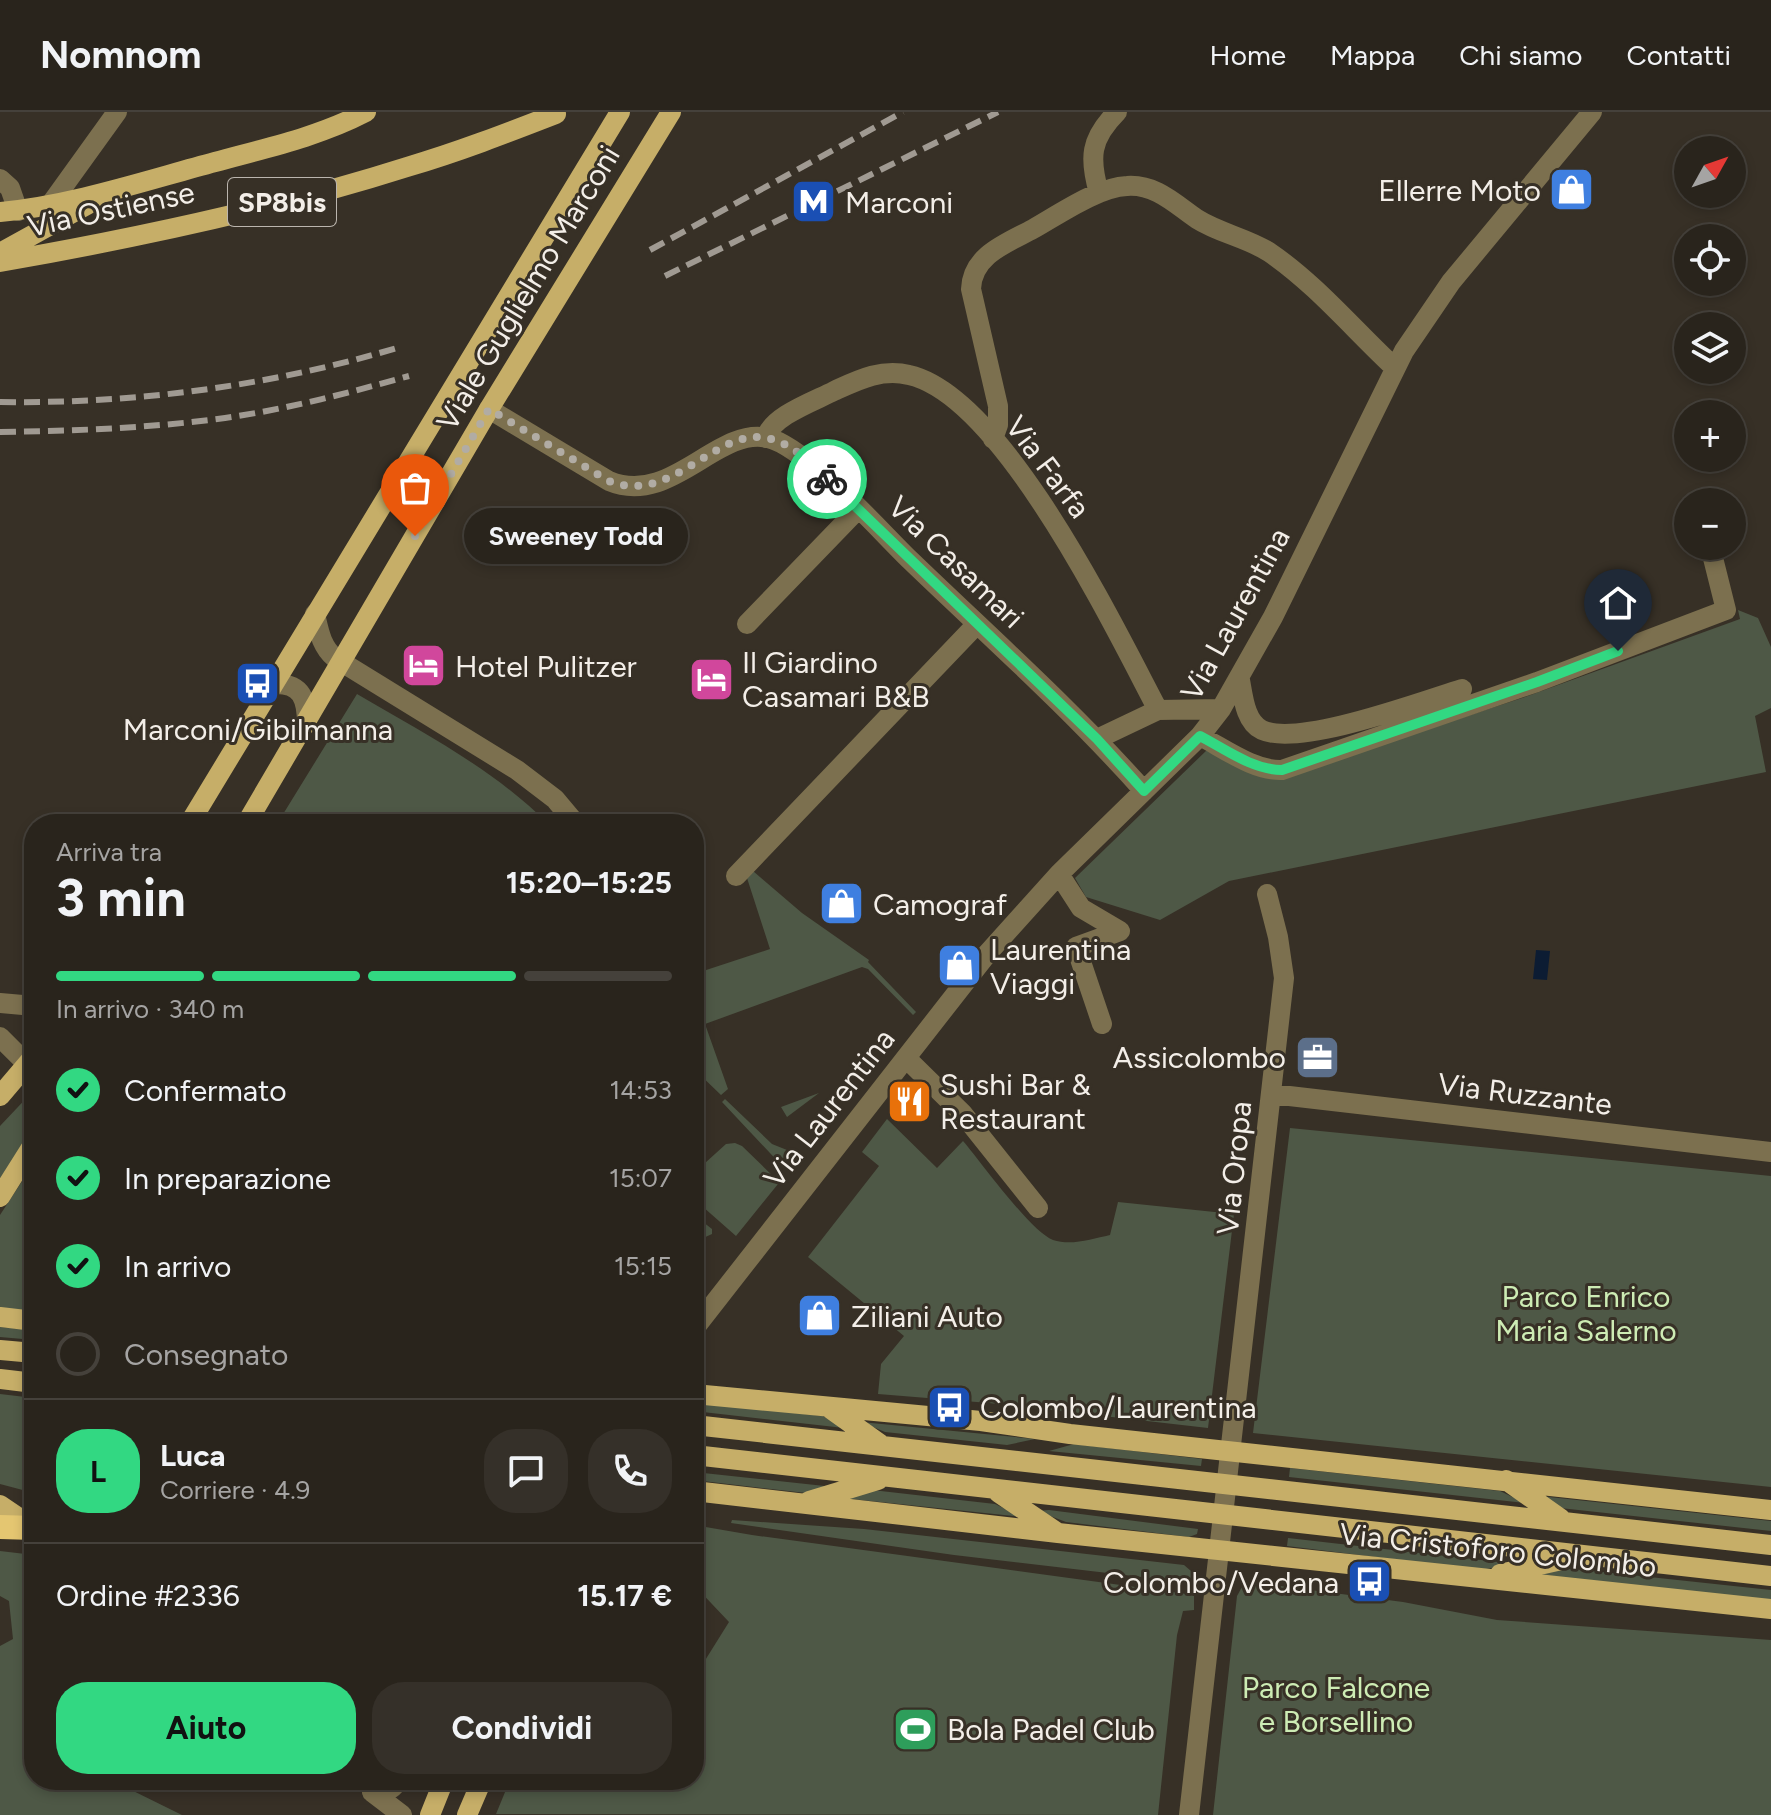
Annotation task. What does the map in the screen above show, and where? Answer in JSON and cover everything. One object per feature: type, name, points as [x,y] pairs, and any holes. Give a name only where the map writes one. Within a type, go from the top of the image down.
[{"type":"highway","points":[[0,1524],[24,1527]]},
{"type":"main road","points":[[9,212],[50,205],[291,142],[366,112]]},
{"type":"main road","name":"Viale Guglielmo Marconi","points":[[195,814],[620,112]]},
{"type":"main road","name":"Viale Guglielmo Marconi","points":[[252,814],[489,409],[671,112]]},
{"type":"main road","name":"Via Ostiense","points":[[0,262],[76,249],[304,196],[451,154],[556,114]]},
{"type":"main road","points":[[0,253],[114,189]]},
{"type":"main road","points":[[0,1096],[24,1068]]},
{"type":"main road","points":[[0,1197],[24,1159]]},
{"type":"main road","points":[[0,1317],[24,1320]]},
{"type":"main road","points":[[0,1350],[24,1352]]},
{"type":"main road","points":[[0,1379],[24,1382]]},
{"type":"main road","points":[[704,1395],[825,1405],[1771,1510]]},
{"type":"main road","points":[[825,1405],[883,1446]]},
{"type":"main road","name":"Via Cristoforo Colombo","points":[[704,1426],[1771,1545]]},
{"type":"main road","points":[[1004,1459],[1070,1434]]},
{"type":"main road","name":"Via Cristoforo Colombo","points":[[704,1456],[1771,1576]]},
{"type":"main road","points":[[802,1503],[885,1477]]},
{"type":"main road","points":[[1506,1480],[1564,1522]]},
{"type":"main road","points":[[992,1489],[1058,1533]]},
{"type":"main road","name":"Via Cristoforo Colombo","points":[[704,1492],[1771,1609]]},
{"type":"main road","points":[[0,1505],[24,1521]]},
{"type":"main road","points":[[1483,1577],[1582,1555]]},
{"type":"main road","points":[[434,1813],[441,1790]]},
{"type":"main road","points":[[467,1815],[478,1790]]},
{"type":"street","points":[[50,205],[117,112]]},
{"type":"street","points":[[1099,193],[1092,160],[1094,144],[1117,112]]},
{"type":"street","name":"Via Laurentina","points":[[704,1311],[987,954],[1059,874],[1200,736],[1221,709],[1240,680],[1395,368],[1439,297],[1592,112]]},
{"type":"street","points":[[0,179],[10,188],[9,212]]},
{"type":"street","points":[[993,439],[998,425],[998,406],[971,289],[971,277],[977,265],[988,255],[1099,193],[1128,185],[1168,197],[1206,224],[1256,245],[1298,274],[1395,368]]},
{"type":"street","name":"Via Farfa","points":[[766,438],[774,422],[842,387],[876,374],[902,373],[946,392],[993,439],[1036,494],[1057,526],[1158,710]]},
{"type":"street","points":[[489,409],[609,481],[626,487],[655,484],[744,439],[766,438]]},
{"type":"street","name":"Via Casamari","points":[[766,438],[800,454],[1097,739],[1144,791]]},
{"type":"street","points":[[747,624],[858,509]]},
{"type":"street","points":[[1200,736],[1258,766],[1282,770],[1537,682],[1726,610],[1714,560]]},
{"type":"street","points":[[315,614],[329,653],[517,770],[555,799],[568,814]]},
{"type":"street","points":[[736,876],[977,624]]},
{"type":"street","points":[[1240,680],[1248,715],[1255,724],[1262,730],[1287,735],[1315,732],[1462,689]]},
{"type":"street","points":[[275,684],[291,686],[302,695],[307,706],[307,724]]},
{"type":"street","points":[[1097,739],[1158,710],[1221,709]]},
{"type":"street","points":[[1059,874],[1081,908],[1120,931],[1076,947],[1102,1024]]},
{"type":"street","name":"Via Oropa","points":[[1230,1450],[1284,978],[1267,894]]},
{"type":"street","points":[[0,1003],[24,1005]]},
{"type":"street","points":[[0,1037],[24,1055]]},
{"type":"street","points":[[906,1058],[963,1114],[1038,1208]]},
{"type":"street","name":"Via Ruzzante","points":[[1272,1094],[1771,1152]]},
{"type":"street","points":[[1189,1815],[1230,1450]]},
{"type":"street","points":[[382,1790],[372,1792],[402,1815]]},
{"type":"green space","points":[[1738,610],[1758,618],[1771,647],[1771,708],[1755,716],[1766,772],[1229,881],[1160,920],[1086,897],[1075,878],[1208,749],[1282,777],[1525,697],[1740,619]]},
{"type":"green space","points":[[357,694],[481,769],[538,814],[283,814]]},
{"type":"green space","points":[[753,871],[802,913],[869,960],[916,1012],[913,1015],[868,969],[862,967],[705,1024],[728,1089],[721,1095],[704,1079],[704,971],[770,949],[747,878]]},
{"type":"green space","points":[[819,1093],[787,1117],[781,1107]]},
{"type":"green space","points":[[725,1099],[772,1144],[787,1150],[792,1165],[789,1169],[785,1169],[722,1102]]},
{"type":"green space","points":[[24,1101],[24,1142],[0,1183],[0,1126]]},
{"type":"green space","points":[[887,1119],[937,1168],[963,1141],[1032,1224],[1060,1242],[1110,1235],[1118,1202],[1234,1214],[1208,1428],[989,1403],[878,1394],[881,1364],[904,1336],[808,1257],[879,1166],[862,1152]]},
{"type":"green space","name":"Parco Enrico Maria Salerno","points":[[1290,1128],[1771,1176],[1771,1487],[1253,1433]]},
{"type":"green space","points":[[726,1144],[742,1146],[778,1184],[736,1236],[704,1208],[704,1164]]},
{"type":"green space","points":[[24,1178],[24,1313],[0,1310],[0,1215]]},
{"type":"green space","points":[[704,1223],[712,1229],[712,1234],[704,1238]]},
{"type":"green space","points":[[0,1327],[24,1329],[24,1339],[0,1337]]},
{"type":"green space","points":[[0,1394],[24,1397],[24,1490],[0,1484]]},
{"type":"green space","points":[[704,1403],[823,1416],[844,1428],[704,1412]]},
{"type":"green space","points":[[861,1422],[1035,1439],[1007,1445],[885,1432]]},
{"type":"green space","points":[[1074,1444],[1202,1459],[1201,1466],[1049,1451]]},
{"type":"green space","points":[[1290,1468],[1500,1491],[1525,1503],[1289,1477]]},
{"type":"green space","points":[[704,1473],[834,1487],[806,1493],[704,1481]]},
{"type":"green space","points":[[872,1490],[995,1504],[1022,1517],[842,1498]]},
{"type":"green space","points":[[1540,1496],[1771,1521],[1771,1531],[1560,1508]]},
{"type":"green space","points":[[1037,1511],[1198,1529],[1197,1534],[1189,1537],[1066,1522]]},
{"type":"green space","points":[[732,1520],[864,1529],[1184,1565],[1191,1571],[1193,1583],[954,1555],[731,1523]]},
{"type":"green space","name":"Bola Padel Club","points":[[704,1527],[1194,1595],[1194,1610],[1183,1611],[1177,1635],[1158,1815],[496,1814],[506,1790],[704,1790],[704,1662],[729,1622],[704,1596]]},
{"type":"green space","points":[[1288,1538],[1516,1564],[1480,1570],[1287,1546]]},
{"type":"green space","points":[[0,1551],[24,1554],[24,1790],[131,1790],[182,1815],[0,1815],[0,1646],[13,1639],[9,1601],[0,1596]]},
{"type":"green space","points":[[1556,1567],[1771,1590],[1771,1601],[1527,1574]]},
{"type":"green space","name":"Parco Falcone e Borsellino","points":[[1256,1583],[1403,1602],[1497,1620],[1771,1640],[1771,1815],[1213,1815],[1237,1596],[1242,1587]]},
{"type":"water","points":[[1536,950],[1550,951],[1547,980],[1533,979]]},
{"type":"railway","points":[[650,250],[903,112]]},
{"type":"railway","points":[[665,276],[998,112]]},
{"type":"railway","points":[[0,402],[101,400],[202,390],[302,372],[400,347]]},
{"type":"railway","points":[[0,432],[113,428],[225,418],[295,405],[409,376]]},
{"type":"way so far","points":[[415,536],[489,409],[609,481],[626,487],[655,484],[753,437],[775,440],[790,448],[827,479]]},
{"type":"place","name":"Ellerre Moto","points":[[1572,190]]},
{"type":"place","name":"Marconi","points":[[814,202]]},
{"type":"place","name":"Sweeney Todd","points":[[415,536]]},
{"type":"place","name":"Hotel Pulitzer","points":[[424,666]]},
{"type":"place","name":"Il Giardino Casamari B&B","points":[[711,679]]},
{"type":"place","name":"Marconi/Gibilmanna","points":[[258,683]]},
{"type":"place","name":"Camograf","points":[[842,904]]},
{"type":"place","name":"Laurentina Viaggi","points":[[959,966]]},
{"type":"place","name":"Assicolombo","points":[[1317,1057]]},
{"type":"place","name":"Sushi Bar & Restaurant","points":[[909,1101]]},
{"type":"place","name":"Ziliani Auto","points":[[820,1316]]},
{"type":"place","name":"Colombo/Laurentina","points":[[949,1407]]},
{"type":"place","name":"Colombo/Vedana","points":[[1370,1582]]},
{"type":"place","name":"Bola Padel Club","points":[[916,1729]]},
{"type":"route","points":[[827,479],[1097,739],[1144,791],[1200,736],[1258,766],[1282,770],[1618,651]]}]
